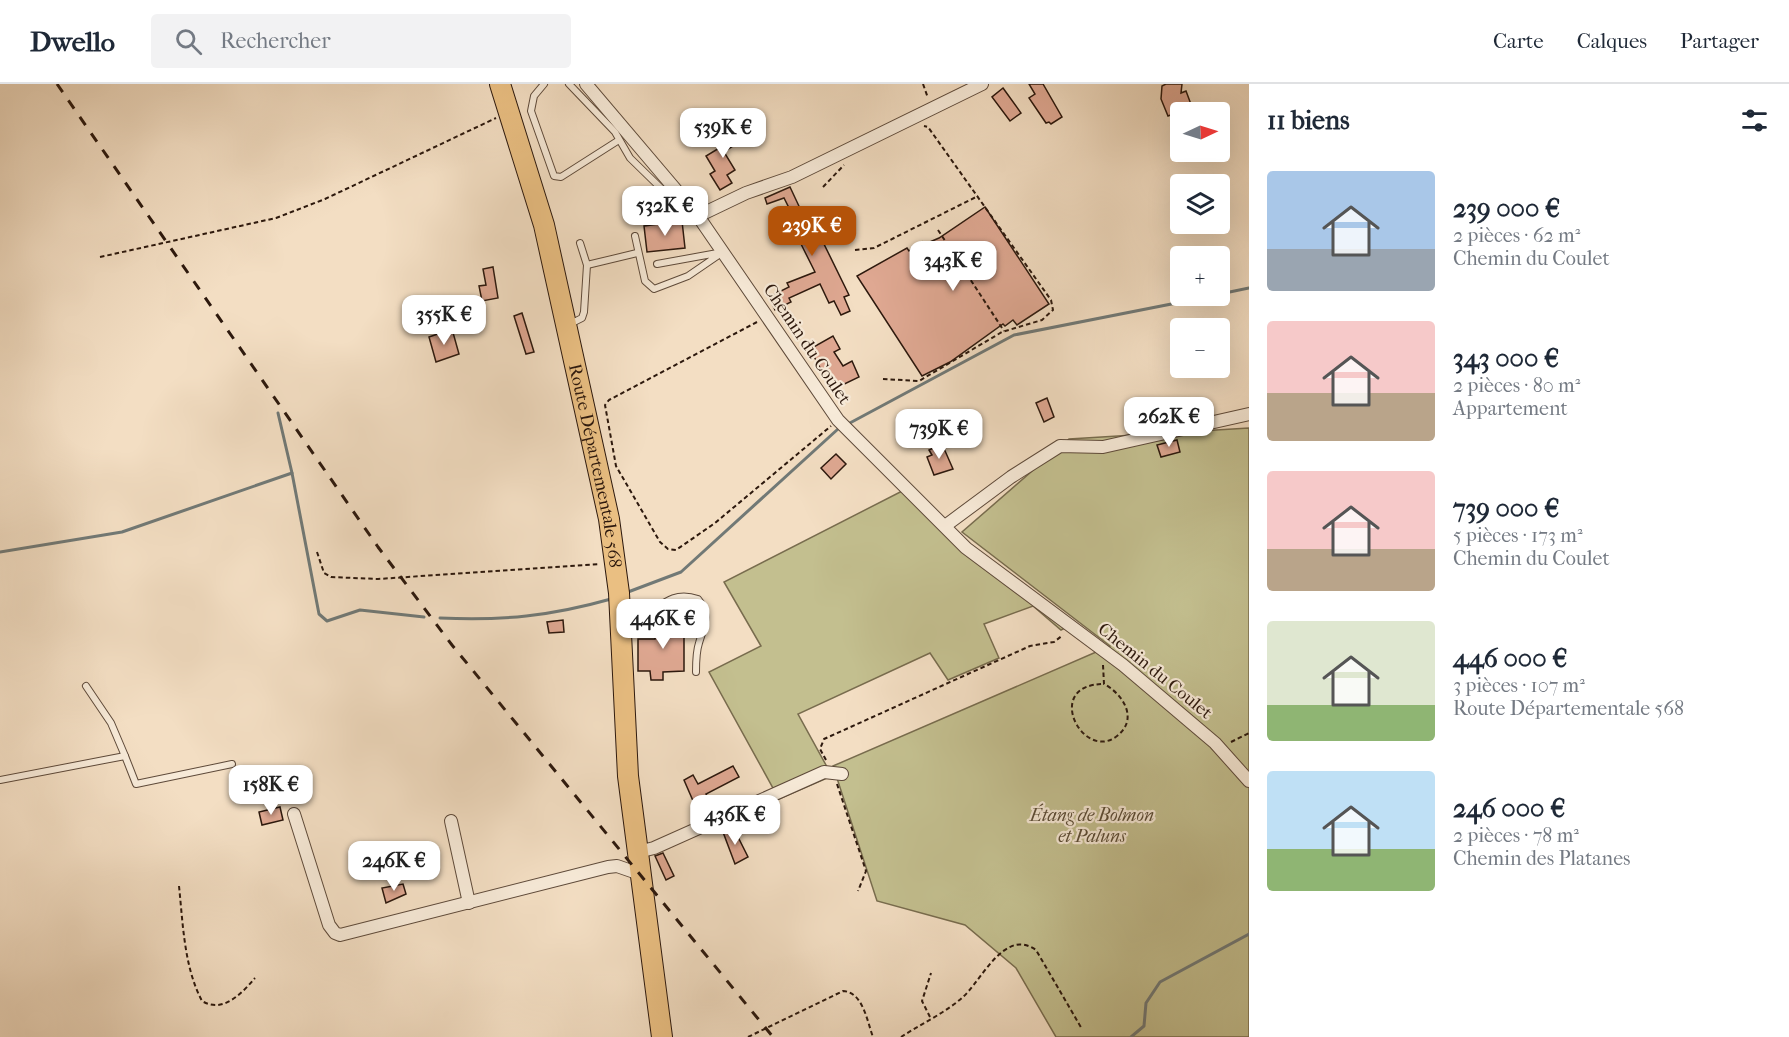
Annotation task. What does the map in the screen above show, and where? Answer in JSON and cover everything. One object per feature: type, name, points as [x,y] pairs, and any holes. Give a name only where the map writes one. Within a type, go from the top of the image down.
[{"type":"main road","name":"Route Départementale 568","points":[[500,84],[544,225],[568,325],[609,519],[621,623],[625,742],[662,1037]]},
{"type":"street","name":"Chemin du Coulet","points":[[586,84],[687,201],[838,420],[966,548],[1100,648],[1220,747],[1249,781]]},
{"type":"street","points":[[698,216],[746,193],[792,177],[982,84]]},
{"type":"street","points":[[945,526],[1011,477],[1060,446],[1103,447],[1249,414]]},
{"type":"street","points":[[638,852],[654,848],[824,772],[837,773]]},
{"type":"street","points":[[294,814],[329,925],[335,933],[346,935],[613,866],[640,874]]},
{"type":"street","points":[[452,821],[469,903]]},
{"type":"lane","points":[[544,84],[534,96],[531,111],[554,176],[561,177],[619,140]]},
{"type":"lane","points":[[569,84],[615,132],[630,158],[673,200],[678,203],[687,201]]},
{"type":"lane","points":[[635,236],[645,281],[654,289],[688,276],[723,252]]},
{"type":"lane","points":[[568,325],[582,318],[584,312],[587,265],[580,243]]},
{"type":"lane","points":[[657,264],[723,252]]},
{"type":"lane","points":[[587,265],[638,253]]},
{"type":"lane","points":[[621,623],[637,621],[657,606],[680,595],[698,598],[704,606],[707,617],[698,645],[696,672]]},
{"type":"lane","points":[[86,686],[111,723],[136,784],[232,764]]},
{"type":"lane","points":[[0,780],[124,756]]},
{"type":"path","points":[[923,84],[930,110]]},
{"type":"path","points":[[100,257],[276,219],[325,199],[509,111]]},
{"type":"path","points":[[884,379],[919,381],[1005,331],[1049,316],[1053,304],[928,127],[920,127]]},
{"type":"path","points":[[823,187],[846,163]]},
{"type":"path","points":[[855,250],[874,248],[978,196]]},
{"type":"path","points":[[938,230],[1005,331]]},
{"type":"path","points":[[767,316],[609,400],[605,405],[616,466],[660,542],[668,549],[676,550],[716,523],[838,420]]},
{"type":"path","points":[[317,552],[324,573],[331,577],[355,578],[615,563]]},
{"type":"path","points":[[858,891],[866,877],[866,871],[837,773],[820,749],[824,739],[1030,646],[1060,639],[1071,627]]},
{"type":"path","points":[[1100,648],[1104,684]]},
{"type":"path","points":[[1091,684],[1104,684],[1115,690],[1125,700],[1128,713],[1124,730],[1115,738],[1102,742],[1090,738],[1079,729],[1071,714],[1073,699],[1080,691],[1091,684]]},
{"type":"path","points":[[1220,747],[1249,733]]},
{"type":"path","points":[[179,886],[184,940],[196,990],[202,1001],[218,1006],[227,1003],[242,993],[255,978]]},
{"type":"path","points":[[901,1037],[965,996],[972,984],[1007,948],[1029,945],[1036,950],[1082,1029]]},
{"type":"path","points":[[930,1018],[921,1001],[931,973]]},
{"type":"path","points":[[748,1037],[843,991],[857,996],[873,1037]]},
{"type":"green space","name":"Étang de Bolmon et Paluns","points":[[1249,428],[1249,1037],[1056,1037],[1016,968],[965,925],[877,901],[833,766],[1110,646],[962,532],[1069,439]]},
{"type":"green space","points":[[912,486],[967,544],[1075,623],[1061,630],[1033,606],[984,624],[999,658],[948,680],[930,653],[798,714],[832,776],[779,799],[709,672],[761,646],[724,582]]},
{"type":"building","points":[[1029,84],[1043,84],[1062,117],[1051,124],[1046,123],[1029,98],[1035,94]]},
{"type":"building","points":[[1182,84],[1181,93],[1186,91],[1190,102],[1170,102],[1170,115],[1168,116],[1161,99],[1162,86]]},
{"type":"building","points":[[1003,88],[1021,113],[1010,121],[992,97]]},
{"type":"building","points":[[730,128],[739,142],[724,152],[735,170],[727,175],[732,183],[720,190],[710,174],[715,171],[706,156],[721,147],[714,138]]},
{"type":"building","points":[[790,187],[805,219],[822,210],[836,233],[822,240],[849,295],[844,297],[850,311],[841,315],[834,301],[829,303],[820,284],[789,298],[791,302],[775,310],[769,297],[789,287],[787,283],[815,272],[799,238],[803,236],[784,198],[767,204],[765,198]]},
{"type":"building","points":[[985,207],[1049,304],[1017,325],[1013,320],[1005,326],[1003,324],[950,362],[922,376],[857,276],[907,248],[909,251],[922,242],[923,245],[939,238]]},
{"type":"building","points":[[682,221],[685,248],[647,252],[644,226]]},
{"type":"building","points":[[493,267],[498,298],[482,301],[479,286],[486,285],[483,269]]},
{"type":"building","points":[[522,313],[534,352],[526,354],[514,316]]},
{"type":"building","points":[[452,329],[459,354],[436,362],[429,337]]},
{"type":"building","points":[[833,336],[840,349],[834,352],[843,366],[852,361],[859,377],[832,390],[810,349]]},
{"type":"building","points":[[1047,398],[1054,417],[1044,422],[1036,403]]},
{"type":"building","points":[[1177,440],[1180,452],[1161,457],[1157,445]]},
{"type":"building","points":[[942,444],[953,469],[934,475],[927,457],[932,455],[929,450]]},
{"type":"building","points":[[836,454],[846,464],[831,479],[821,468]]},
{"type":"building","points":[[563,620],[564,632],[549,633],[547,622]]},
{"type":"building","points":[[654,622],[684,622],[684,671],[663,672],[663,680],[651,680],[650,671],[638,671],[638,639],[655,639]]},
{"type":"building","points":[[733,766],[739,777],[706,794],[711,803],[697,810],[684,780],[693,775],[698,784]]},
{"type":"building","points":[[280,807],[283,820],[262,825],[259,812]]},
{"type":"building","points":[[763,808],[767,817],[748,826],[744,817]]},
{"type":"building","points":[[733,827],[748,857],[735,864],[723,832]]},
{"type":"building","points":[[663,853],[674,876],[666,880],[655,856]]},
{"type":"building","points":[[403,884],[406,894],[386,903],[382,888]]},
{"type":"waterway","points":[[1230,292],[1249,288]]},
{"type":"waterway","points":[[848,424],[1014,335],[1170,304]]},
{"type":"waterway","points":[[278,413],[292,473]]},
{"type":"waterway","points":[[628,592],[681,572],[838,429]]},
{"type":"waterway","points":[[0,552],[122,532],[292,473],[319,614],[327,621],[360,610],[424,617]]},
{"type":"waterway","points":[[440,618],[484,619],[526,616],[568,610],[611,599]]},
{"type":"waterway","points":[[1131,1037],[1144,1026],[1146,1003],[1160,982],[1249,934]]},
{"type":"railway","points":[[57,84],[378,547],[452,645],[773,1037]]}]
